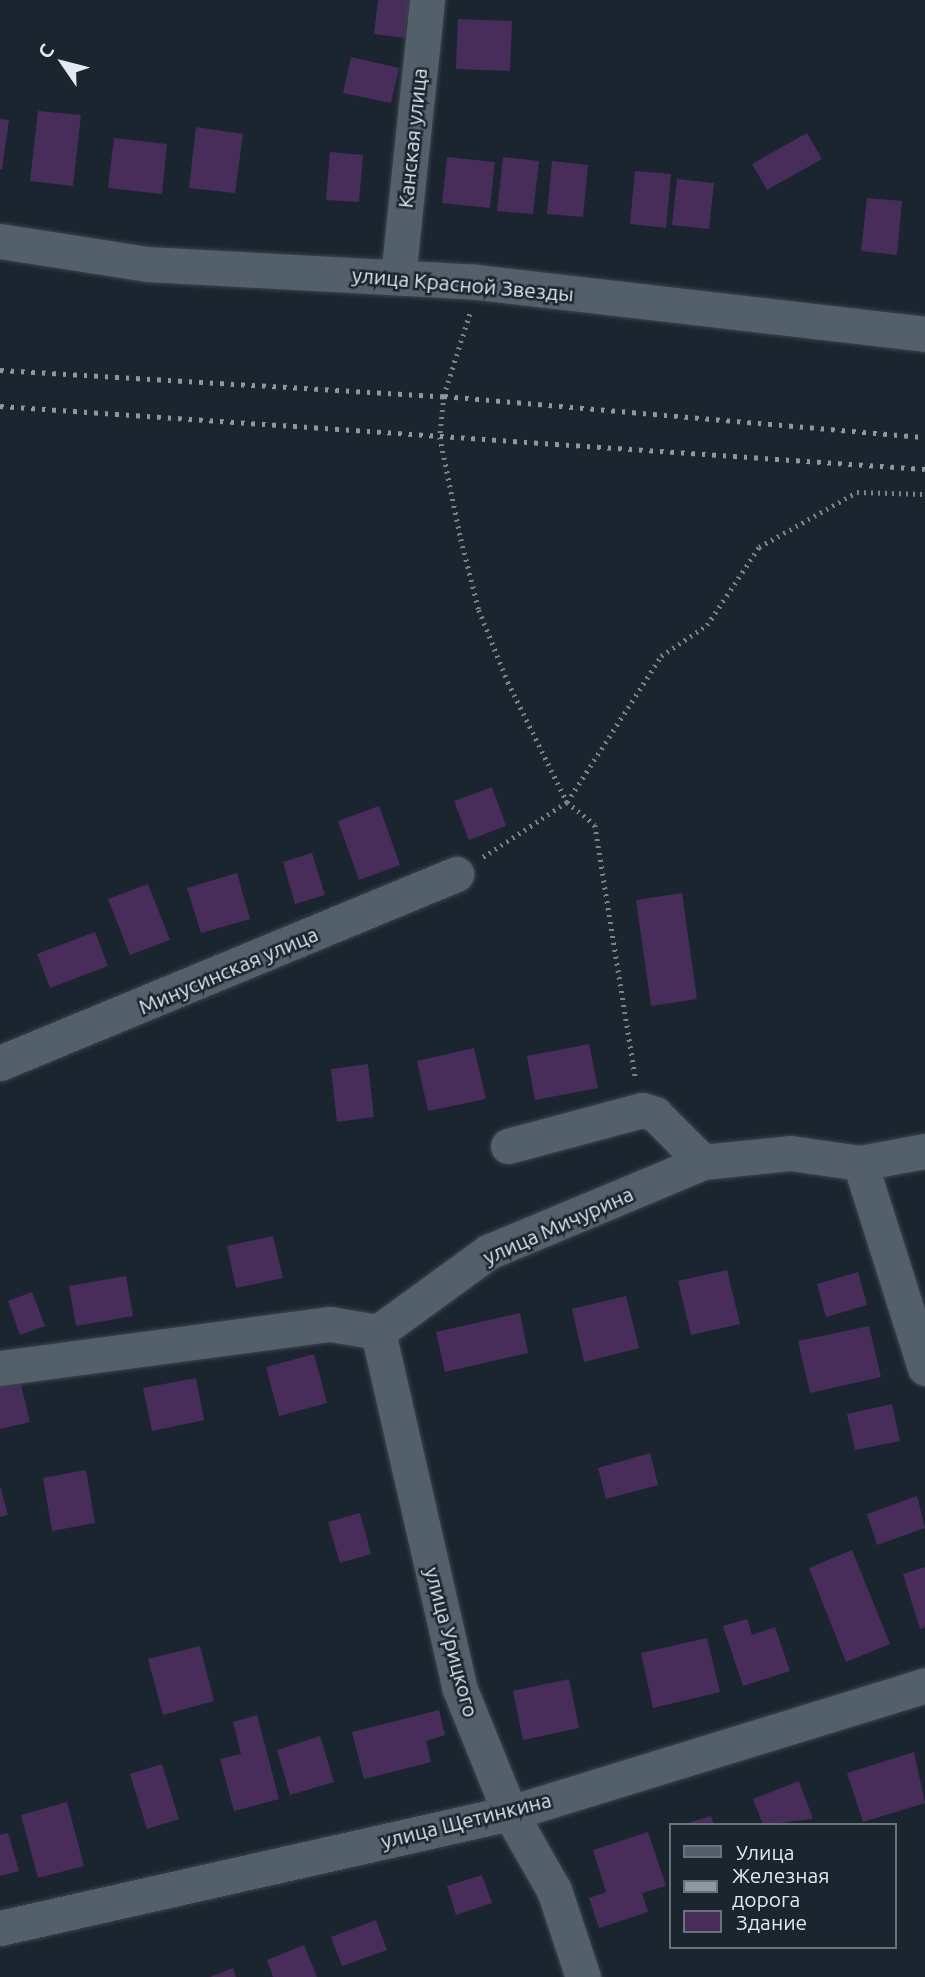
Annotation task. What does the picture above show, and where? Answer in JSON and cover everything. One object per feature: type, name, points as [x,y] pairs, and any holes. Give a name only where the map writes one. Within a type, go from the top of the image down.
[{"type":"street","name":"Канская улица","points":[[398,277],[427,0]]},
{"type":"street","name":"улица Красной Звезды","points":[[0,241],[147,264],[476,282],[925,334]]},
{"type":"street","name":"Минусинская улица","points":[[0,1063],[456,874]]},
{"type":"street","points":[[508,1146],[642,1110],[655,1114],[703,1162]]},
{"type":"street","name":"улица Мичурина","points":[[378,1332],[488,1252],[703,1162],[790,1153],[860,1163],[925,1151]]},
{"type":"street","points":[[860,1163],[925,1367]]},
{"type":"street","points":[[0,1368],[330,1324],[378,1332]]},
{"type":"street","name":"улица Урицкого","points":[[378,1332],[459,1688],[510,1813],[554,1890],[583,1977]]},
{"type":"street","name":"улица Щетинкина","points":[[0,1928],[510,1813],[925,1685]]},
{"type":"path","points":[[476,282],[462,353],[444,396],[440,437],[479,610],[567,802],[595,825],[642,1110]]},
{"type":"path","points":[[456,874],[567,802],[661,656],[707,625],[759,547],[856,492],[925,494]]},
{"type":"building","points":[[378,0],[410,0],[405,38],[374,34]]},
{"type":"building","points":[[458,19],[512,21],[510,71],[456,69]]},
{"type":"building","points":[[351,57],[399,68],[391,103],[343,93]]},
{"type":"building","points":[[38,111],[81,115],[73,186],[30,181]]},
{"type":"building","points":[[0,119],[9,120],[2,169],[0,169]]},
{"type":"building","points":[[196,127],[243,134],[235,193],[189,188]]},
{"type":"building","points":[[807,133],[822,159],[767,190],[752,164]]},
{"type":"building","points":[[114,138],[167,144],[162,194],[108,188]]},
{"type":"building","points":[[330,152],[363,155],[359,202],[326,200]]},
{"type":"building","points":[[447,157],[495,162],[490,208],[442,203]]},
{"type":"building","points":[[503,157],[539,161],[533,214],[497,211]]},
{"type":"building","points":[[552,161],[588,165],[583,217],[547,214]]},
{"type":"building","points":[[635,171],[671,174],[666,228],[630,224]]},
{"type":"building","points":[[677,179],[714,183],[709,229],[672,225]]},
{"type":"building","points":[[867,198],[902,201],[897,255],[861,251]]},
{"type":"building","points":[[492,787],[506,826],[469,840],[454,801]]},
{"type":"building","points":[[379,806],[400,865],[359,880],[338,821]]},
{"type":"building","points":[[312,853],[325,895],[295,904],[283,862]]},
{"type":"building","points":[[237,873],[250,919],[201,933],[187,888]]},
{"type":"building","points":[[148,884],[170,940],[130,955],[108,899]]},
{"type":"building","points":[[682,893],[697,999],[651,1006],[636,900]]},
{"type":"building","points":[[95,932],[108,966],[50,988],[37,954]]},
{"type":"building","points":[[589,1044],[598,1088],[535,1100],[527,1056]]},
{"type":"building","points":[[474,1048],[486,1099],[428,1111],[417,1061]]},
{"type":"building","points":[[368,1064],[374,1117],[337,1122],[331,1069]]},
{"type":"building","points":[[273,1236],[283,1278],[236,1288],[227,1246]]},
{"type":"building","points":[[727,1270],[740,1324],[691,1335],[678,1281]]},
{"type":"building","points":[[858,1272],[867,1305],[826,1317],[817,1284]]},
{"type":"building","points":[[126,1276],[133,1316],[76,1326],[69,1286]]},
{"type":"building","points":[[32,1292],[45,1326],[20,1335],[8,1301]]},
{"type":"building","points":[[626,1296],[639,1348],[584,1362],[572,1309]]},
{"type":"building","points":[[520,1313],[528,1353],[445,1372],[436,1332]]},
{"type":"building","points":[[869,1326],[881,1377],[810,1393],[798,1341]]},
{"type":"building","points":[[314,1354],[327,1403],[279,1416],[266,1367]]},
{"type":"building","points":[[196,1378],[204,1420],[152,1431],[143,1388]]},
{"type":"building","points":[[20,1381],[30,1422],[0,1429],[0,1386]]},
{"type":"building","points":[[892,1404],[900,1441],[855,1450],[847,1414]]},
{"type":"building","points":[[650,1453],[658,1485],[606,1499],[598,1468]]},
{"type":"building","points":[[86,1470],[95,1523],[52,1531],[43,1478]]},
{"type":"building","points":[[0,1486],[8,1515],[0,1517]]},
{"type":"building","points":[[917,1496],[925,1528],[877,1545],[867,1514]]},
{"type":"building","points":[[360,1513],[371,1554],[340,1563],[328,1522]]},
{"type":"building","points":[[852,1550],[890,1644],[846,1662],[809,1568]]},
{"type":"building","points":[[925,1567],[925,1627],[920,1629],[903,1574]]},
{"type":"building","points":[[747,1619],[752,1635],[775,1627],[790,1671],[743,1686],[723,1626]]},
{"type":"building","points":[[707,1638],[720,1692],[653,1708],[641,1653]]},
{"type":"building","points":[[200,1646],[214,1701],[163,1715],[148,1659]]},
{"type":"building","points":[[569,1679],[579,1728],[523,1740],[513,1691]]},
{"type":"building","points":[[439,1710],[445,1735],[426,1741],[431,1762],[364,1779],[352,1732]]},
{"type":"building","points":[[257,1715],[279,1799],[234,1811],[220,1759],[241,1754],[233,1722]]},
{"type":"building","points":[[320,1736],[334,1782],[290,1795],[277,1750]]},
{"type":"building","points":[[914,1752],[925,1803],[863,1822],[847,1773]]},
{"type":"building","points":[[162,1764],[179,1819],[147,1829],[130,1774]]},
{"type":"building","points":[[799,1781],[813,1819],[762,1823],[753,1799]]},
{"type":"building","points":[[67,1802],[84,1866],[38,1878],[21,1815]]},
{"type":"building","points":[[711,1816],[713,1823],[687,1823]]},
{"type":"building","points":[[648,1832],[666,1886],[642,1893],[648,1912],[599,1928],[589,1898],[606,1892],[593,1850]]},
{"type":"building","points":[[8,1833],[19,1871],[0,1876],[0,1835]]},
{"type":"building","points":[[482,1875],[492,1903],[456,1915],[447,1886]]},
{"type":"building","points":[[376,1920],[387,1950],[342,1966],[331,1937]]},
{"type":"building","points":[[304,1945],[317,1977],[273,1977],[267,1960]]},
{"type":"building","points":[[233,1968],[236,1977],[210,1977]]},
{"type":"railway","points":[[0,370],[444,396],[925,437]]},
{"type":"railway","points":[[0,406],[925,469]]}]
